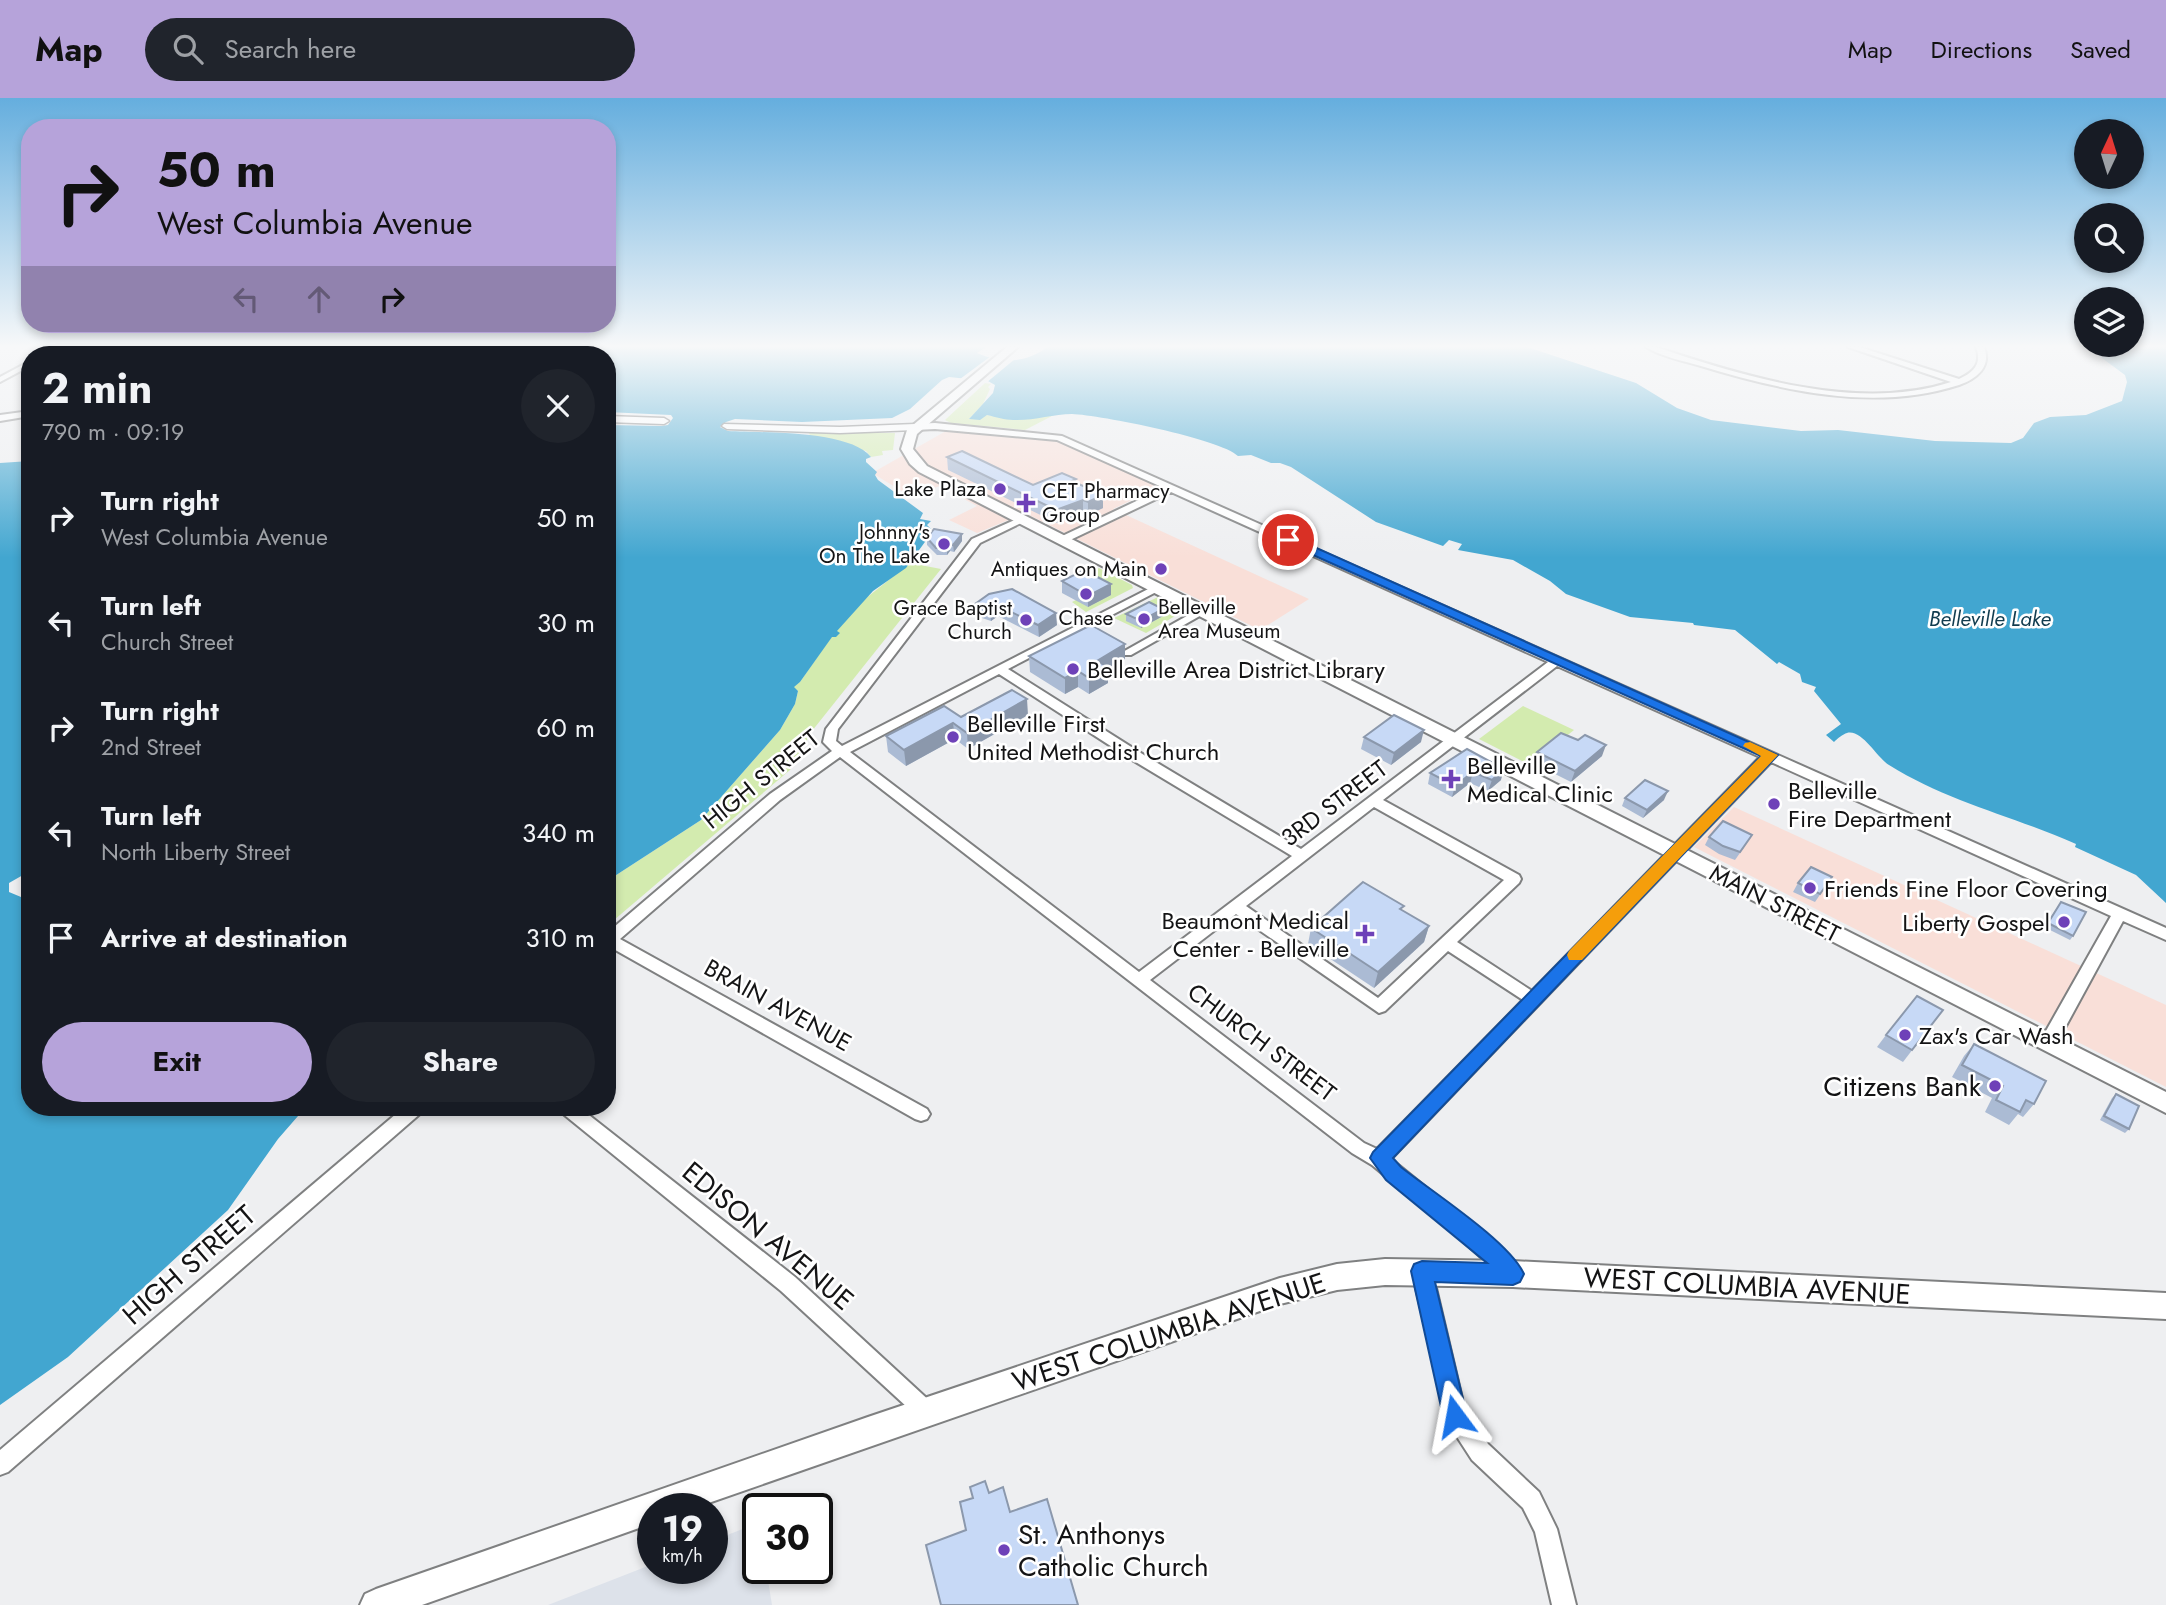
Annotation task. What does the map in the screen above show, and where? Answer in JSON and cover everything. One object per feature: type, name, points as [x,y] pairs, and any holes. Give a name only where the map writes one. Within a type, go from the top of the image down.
[{"type":"main road","points":[[915,427],[927,417]]},
{"type":"main road","name":"MAIN STREET","points":[[915,427],[907,445],[911,457],[923,469],[2166,1103]]},
{"type":"main road","name":"WEST COLUMBIA AVENUE","points":[[376,1605],[1280,1291],[1337,1277],[1422,1271],[1513,1274],[2166,1306]]},
{"type":"street","points":[[616,419],[664,421]]},
{"type":"street","points":[[727,425],[840,430],[935,426],[1059,438],[2166,934]]},
{"type":"street","points":[[1062,540],[1172,488]]},
{"type":"street","name":"HIGH STREET","points":[[616,935],[775,797],[842,751],[829,742],[832,729],[971,548],[982,537],[1022,520]]},
{"type":"street","points":[[842,751],[1156,588]]},
{"type":"street","points":[[1127,653],[1201,611]]},
{"type":"street","name":"3RD STREET","points":[[1138,981],[1376,802],[1556,661]]},
{"type":"street","points":[[1000,669],[1073,717],[1302,856]]},
{"type":"street","name":"CHURCH STREET","points":[[842,751],[1358,1148],[1380,1158],[1394,1174],[1485,1245],[1513,1274]]},
{"type":"street","points":[[1380,1158],[1770,755]]},
{"type":"street","points":[[1236,907],[1379,1007],[1514,879],[1376,802]]},
{"type":"street","points":[[2048,1043],[2120,913]]},
{"type":"street","points":[[1448,944],[1534,999]]},
{"type":"street","name":"BRAIN AVENUE","points":[[616,945],[921,1114]]},
{"type":"street","name":"HIGH STREET","points":[[0,1464],[406,1116]]},
{"type":"street","name":"EDISON AVENUE","points":[[578,1116],[788,1284],[928,1412]]},
{"type":"street","points":[[1422,1271],[1455,1416],[1480,1452],[1531,1500],[1546,1529],[1564,1605]]},
{"type":"shaded area","points":[[946,431],[1056,441],[1160,487],[1113,509],[1309,599],[1260,630],[1025,513],[977,533],[949,520],[977,506],[940,486],[910,496],[872,473]]},
{"type":"shaded area","points":[[1734,807],[2166,1005],[2166,1087],[1694,847]]},
{"type":"shaded area","points":[[742,1529],[742,1584],[769,1584],[772,1605],[548,1605],[637,1570],[637,1584],[728,1584],[728,1535]]},
{"type":"green space","points":[[948,417],[1014,420],[1050,417],[1025,430],[951,423],[945,420]]},
{"type":"green space","points":[[809,433],[895,433],[893,450],[882,451],[883,455],[871,457],[866,451],[810,436]]},
{"type":"green space","points":[[910,563],[941,569],[808,736],[790,770],[616,918],[616,875],[701,820],[780,730],[795,704],[798,691],[793,687],[800,682],[832,636],[865,599]]},
{"type":"green space","points":[[1099,568],[1133,588],[1086,612],[1072,602],[1076,600],[1076,578]]},
{"type":"green space","points":[[1158,597],[1182,612],[1146,633],[1114,618]]},
{"type":"green space","points":[[1523,706],[1574,730],[1530,765],[1479,739]]},
{"type":"water","name":"Belleville Lake","points":[[673,417],[893,417],[802,422],[735,419],[720,427],[728,431],[826,437],[860,448],[871,457],[866,459],[866,462],[877,472],[875,475],[878,480],[923,513],[920,519],[931,521],[927,525],[931,529],[930,535],[906,568],[873,591],[837,631],[840,633],[832,637],[794,687],[798,691],[795,704],[780,730],[701,820],[616,875],[616,425],[668,425]]},
{"type":"water","name":"Belleville Lake","points":[[999,417],[1040,417],[1007,419]]},
{"type":"water","name":"Belleville Lake","points":[[1095,417],[1703,417],[1801,431],[1838,430],[1935,441],[2011,443],[2023,438],[2034,423],[2049,417],[2166,417],[2166,903],[2136,875],[2075,847],[2076,844],[1957,799],[1911,778],[1884,761],[1858,735],[1847,733],[1834,742],[1826,735],[1841,724],[1814,691],[1816,687],[1802,682],[1800,674],[1779,662],[1777,664],[1735,630],[1630,617],[1566,594],[1550,581],[1513,560],[1458,550],[1462,544],[1449,540],[1443,546],[1376,522],[1291,467],[1251,455],[1238,456],[1209,442],[1132,423]]},
{"type":"water","points":[[21,462],[21,876],[9,883],[9,892],[21,897],[21,1116],[298,1116],[278,1139],[228,1210],[68,1357],[0,1405],[0,463]]},
{"type":"building","points":[[962,451],[1033,485],[1062,473],[1076,479],[1072,481],[1103,495],[1088,502],[1083,500],[1056,510],[947,457]]},
{"type":"building","points":[[934,529],[962,534],[953,545],[936,548],[927,538]]},
{"type":"building","points":[[1084,570],[1111,584],[1088,596],[1062,581]]},
{"type":"building","points":[[1012,589],[1056,613],[1038,625],[997,605],[990,610],[975,604],[989,594]]},
{"type":"building","points":[[1149,602],[1163,609],[1141,621],[1126,614]]},
{"type":"building","points":[[1091,625],[1125,644],[1097,661],[1108,667],[1089,678],[1078,671],[1065,678],[1029,656]]},
{"type":"building","points":[[1012,690],[1027,699],[967,733],[953,723],[904,750],[886,736],[944,706],[961,717]]},
{"type":"building","points":[[1394,715],[1424,730],[1394,753],[1364,737]]},
{"type":"building","points":[[1561,733],[1578,740],[1585,735],[1606,745],[1575,771],[1537,752]]},
{"type":"building","points":[[1467,749],[1504,769],[1492,780],[1473,772],[1455,786],[1430,773]]},
{"type":"building","points":[[1645,780],[1668,791],[1647,810],[1625,798]]},
{"type":"building","points":[[1723,821],[1752,835],[1740,852],[1709,837]]},
{"type":"building","points":[[1811,867],[1832,877],[1820,894],[1798,883]]},
{"type":"building","name":"Beaumont Medical Center - Belleville","points":[[1363,882],[1404,906],[1400,909],[1429,926],[1378,972],[1311,928]]},
{"type":"building","name":"Liberty Gospel","points":[[2061,902],[2086,912],[2073,936],[2048,923]]},
{"type":"building","name":"Zax's Car Wash","points":[[1917,996],[1943,1010],[1912,1050],[1886,1035]]},
{"type":"building","points":[[1974,1044],[2046,1081],[2034,1104],[2026,1100],[2020,1112],[1996,1100],[2003,1086],[1962,1065]]},
{"type":"building","points":[[2116,1094],[2139,1106],[2129,1129],[2104,1116]]},
{"type":"building","name":"St. Anthonys Catholic Church","points":[[985,1481],[989,1493],[1003,1487],[1010,1512],[1047,1499],[1078,1605],[941,1605],[926,1545],[966,1530],[960,1502],[973,1498],[970,1487]]},
{"type":"slow traffic","points":[[1576,955],[1770,755],[1750,746]]},
{"type":"place","name":"Lake Plaza","points":[[1000,489]]},
{"type":"place","name":"CET Pharmacy Group","points":[[1026,503]]},
{"type":"place","name":"Johnny's On The Lake","points":[[944,544]]},
{"type":"place","name":"Antiques on Main","points":[[1161,569]]},
{"type":"place","name":"Chase","points":[[1086,594]]},
{"type":"place","name":"Belleville Area Museum","points":[[1144,619]]},
{"type":"place","name":"Grace Baptist Church","points":[[1026,620]]},
{"type":"place","name":"Belleville Area District Library","points":[[1073,669]]},
{"type":"place","name":"Belleville First United Methodist Church","points":[[953,737]]},
{"type":"place","name":"Belleville Medical Clinic","points":[[1451,779]]},
{"type":"place","name":"Belleville Fire Department","points":[[1774,804]]},
{"type":"place","name":"Friends Fine Floor Covering","points":[[1810,888]]},
{"type":"place","name":"Liberty Gospel","points":[[2064,922]]},
{"type":"place","name":"Beaumont Medical Center - Belleville","points":[[1365,934]]},
{"type":"place","name":"Zax's Car Wash","points":[[1905,1035]]},
{"type":"place","name":"Citizens Bank","points":[[1995,1086]]},
{"type":"place","name":"St. Anthonys Catholic Church","points":[[1004,1550]]},
{"type":"route","points":[[1288,540],[1770,755],[1380,1158],[1394,1174],[1485,1245],[1513,1274],[1422,1271],[1455,1416]]}]
